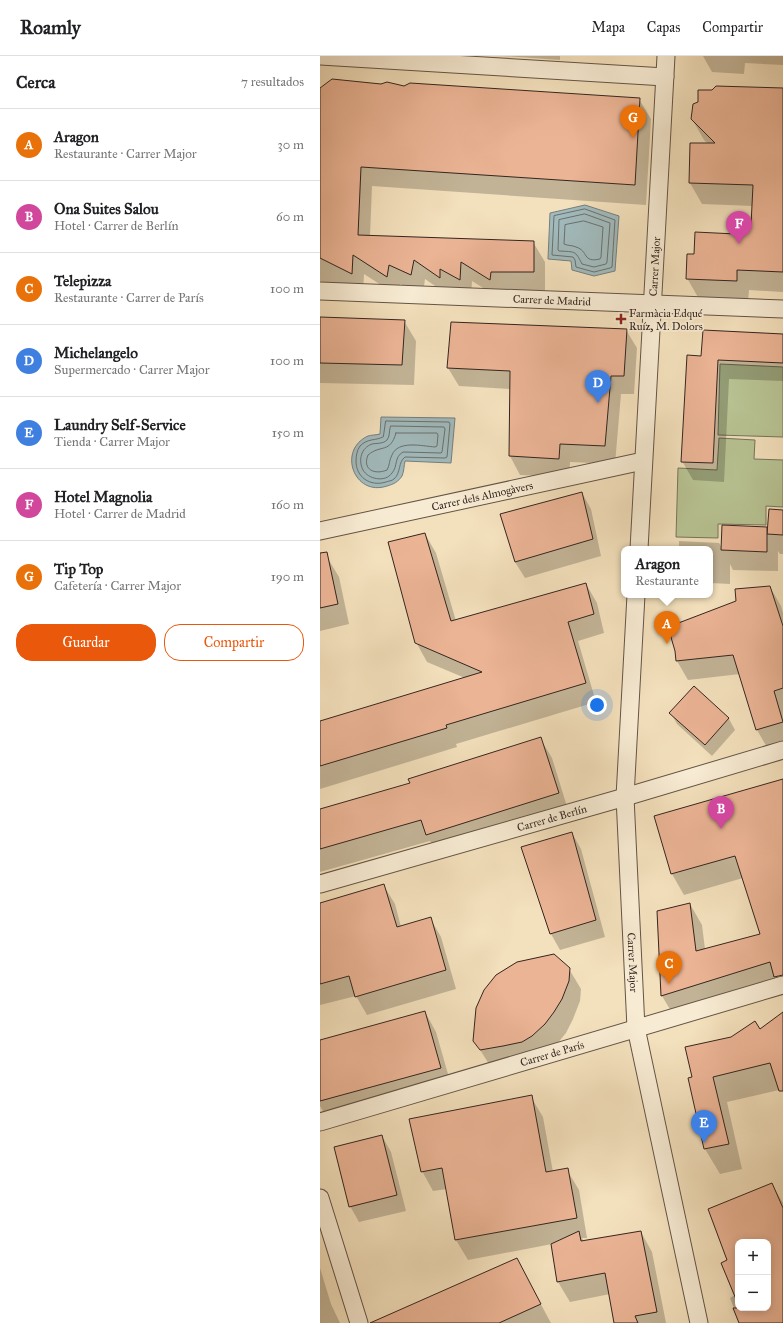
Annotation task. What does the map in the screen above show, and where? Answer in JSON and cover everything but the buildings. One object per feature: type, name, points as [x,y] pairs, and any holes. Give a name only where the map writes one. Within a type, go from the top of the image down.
[{"type":"street","points":[[320,56],[665,77]]},
{"type":"street","name":"Carrer Major","points":[[639,546],[666,56]]},
{"type":"street","name":"Carrer de Madrid","points":[[320,291],[783,309]]},
{"type":"street","name":"Carrer dels Almogàvers","points":[[320,531],[644,461]]},
{"type":"street","name":"Carrer Major","points":[[636,598],[625,797],[636,1028],[699,1323]]},
{"type":"street","name":"Carrer de Berlín","points":[[320,884],[625,797],[783,750]]},
{"type":"street","name":"Carrer de París","points":[[320,1122],[783,985]]},
{"type":"street","points":[[320,1198],[359,1323]]},
{"type":"green space","points":[[720,364],[783,367],[783,437],[718,435]]},
{"type":"green space","points":[[719,438],[755,440],[754,459],[783,460],[783,507],[766,506],[766,525],[718,524],[718,538],[676,537],[678,468],[717,470]]},
{"type":"water","points":[[585,205],[619,216],[615,271],[594,276],[572,270],[571,261],[548,259],[550,213]]},
{"type":"water","points":[[381,417],[455,418],[451,463],[405,461],[402,476],[396,482],[387,486],[375,488],[366,485],[358,479],[354,470],[352,461],[353,451],[359,443],[368,436],[380,434]]},
{"type":"place","name":"Tip Top","points":[[633,138]]},
{"type":"place","name":"Hotel Magnolia","points":[[739,244]]},
{"type":"place","name":"Farmàcia Edqué Ruíz, M. Dolors","points":[[621,319]]},
{"type":"place","name":"Michelangelo","points":[[598,403]]},
{"type":"place","name":"Aragon","points":[[667,644]]},
{"type":"place","name":"Ona Suites Salou","points":[[721,829]]},
{"type":"place","name":"Telepizza","points":[[669,984]]},
{"type":"place","name":"Laundry Self-Service","points":[[704,1143]]}]
